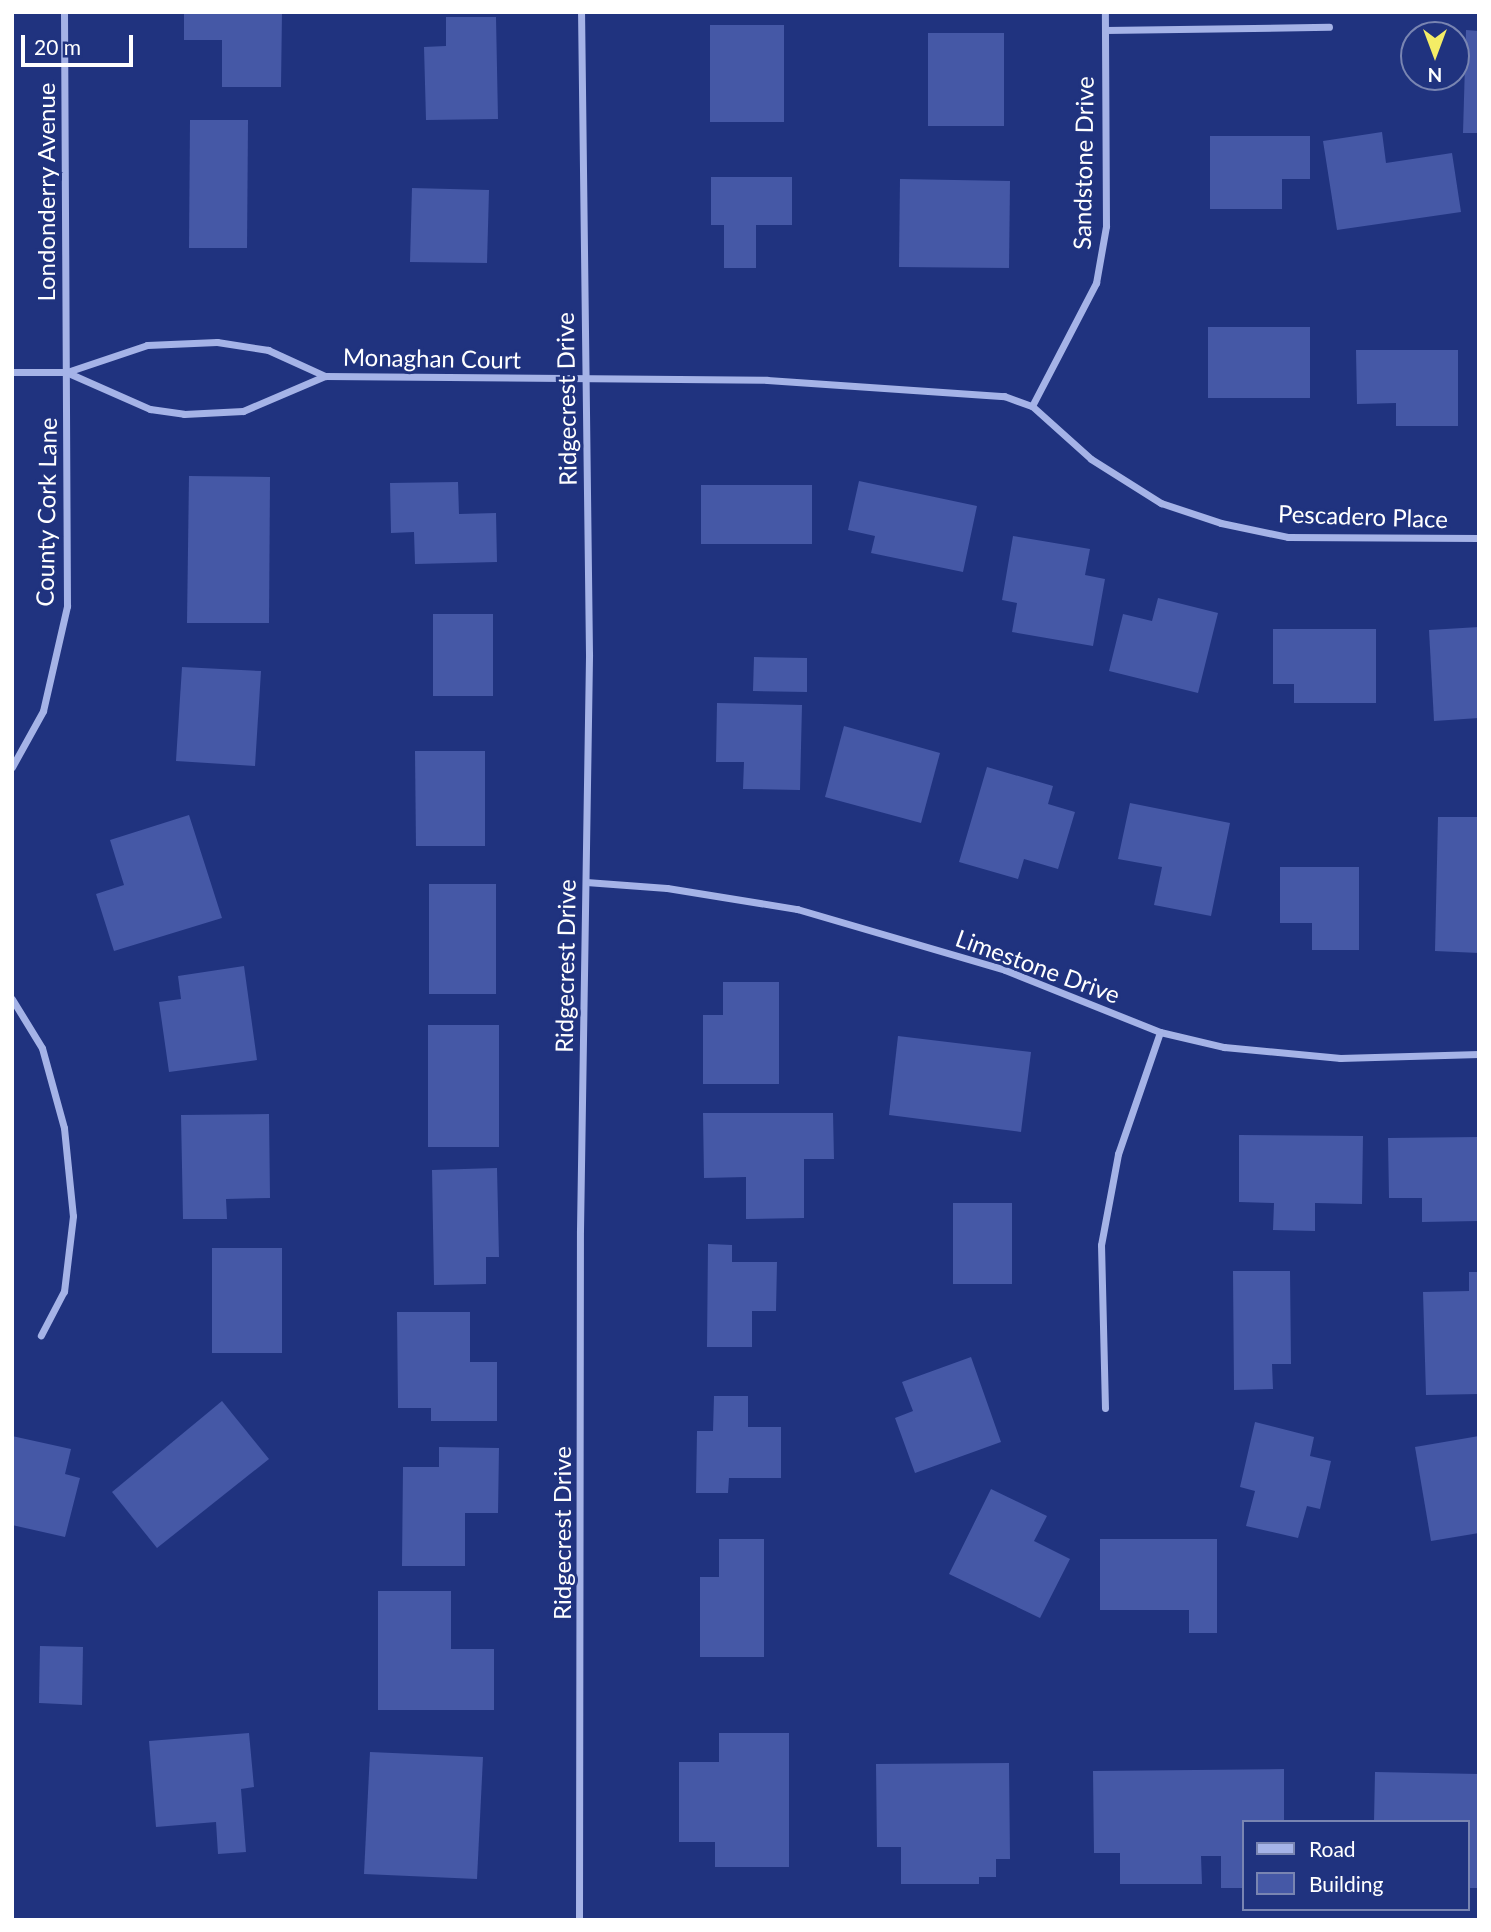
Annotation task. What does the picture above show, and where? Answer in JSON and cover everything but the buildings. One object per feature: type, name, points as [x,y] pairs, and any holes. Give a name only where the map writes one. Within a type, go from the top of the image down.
[{"type":"street","name":"Londonderry Avenue","points":[[64,12],[66,372]]},
{"type":"street","name":"Ridgecrest Drive","points":[[579,1920],[586,882],[581,12]]},
{"type":"street","name":"Sandstone Drive","points":[[1032,406],[1096,283],[1105,226],[1105,12]]},
{"type":"street","points":[[1105,30],[1329,27]]},
{"type":"street","points":[[66,372],[147,345],[218,342],[268,350],[325,376]]},
{"type":"street","name":"Monaghan Court","points":[[12,372],[66,372],[150,409],[184,414],[243,411],[325,376],[584,379],[932,388],[1018,398],[1032,406]]},
{"type":"street","name":"County Cork Lane","points":[[12,767],[43,711],[67,606],[66,372]]},
{"type":"street","name":"Pescadero Place","points":[[1032,406],[1091,459],[1149,495],[1220,523],[1288,537],[1479,538]]},
{"type":"street","name":"Limestone Drive","points":[[586,882],[667,888],[797,909],[1005,970],[1160,1032],[1224,1047],[1340,1058],[1479,1054]]},
{"type":"street","points":[[12,999],[42,1048],[64,1128],[73,1216],[64,1291],[41,1335]]},
{"type":"street","points":[[1105,1408],[1101,1245],[1118,1154],[1160,1032]]}]
